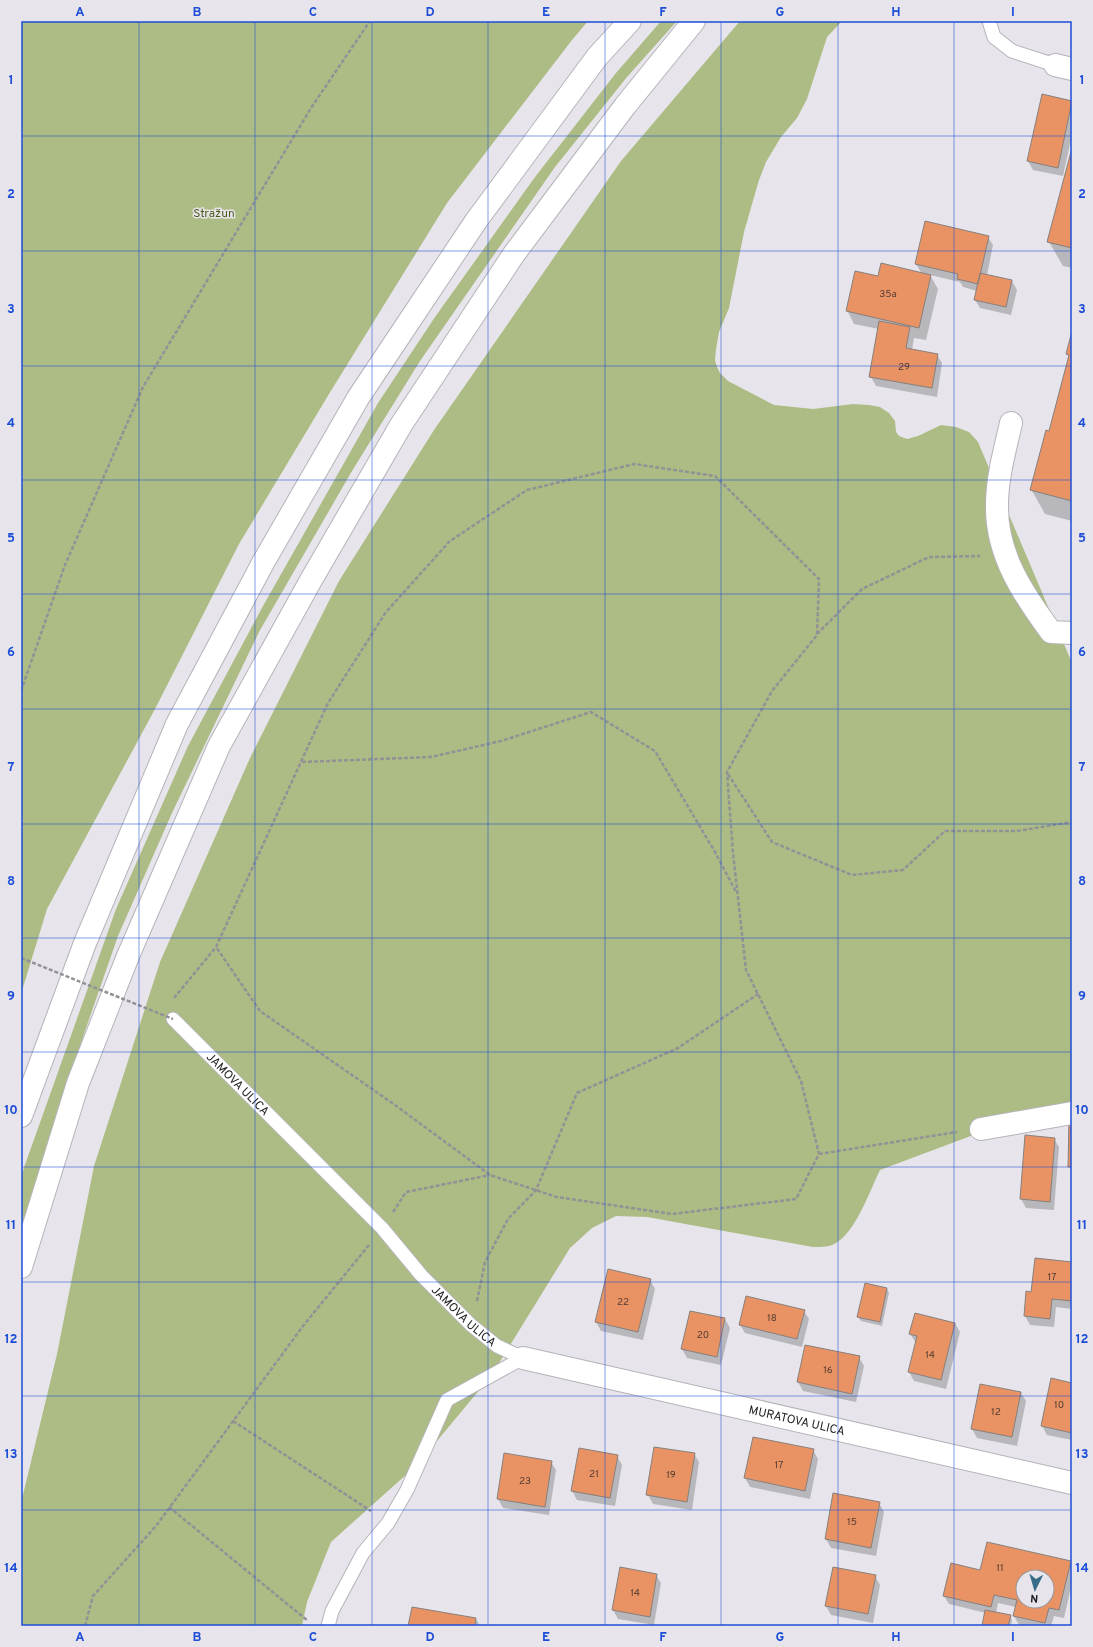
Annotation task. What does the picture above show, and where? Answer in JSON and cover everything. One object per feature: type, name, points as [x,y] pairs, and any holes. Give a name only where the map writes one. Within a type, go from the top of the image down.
[{"type":"main road","points":[[21,1116],[85,943],[177,724],[264,561],[358,398],[476,220],[597,57],[630,21]]},
{"type":"main road","points":[[21,1267],[78,1083],[128,956],[219,746],[311,580],[401,425],[514,254],[625,106],[694,21]]},
{"type":"main road","points":[[1011,423],[999,479],[996,506],[1004,556],[1025,597],[1051,632],[1072,633]]},
{"type":"main road","points":[[981,1128],[1072,1113]]},
{"type":"main road","name":"MURATOVA ULICA","points":[[523,1358],[1072,1483]]},
{"type":"lane","points":[[989,21],[994,37],[1012,51],[1063,67]]},
{"type":"lane","name":"JAMOVA ULICA","points":[[167,1014],[382,1228],[421,1275],[471,1325],[497,1346],[523,1358]]},
{"type":"lane","points":[[328,1626],[332,1612],[364,1553],[388,1523],[408,1490],[447,1400],[523,1358]]},
{"type":"path","points":[[21,692],[65,565],[143,387],[311,108],[370,21]]},
{"type":"path","points":[[171,1002],[216,947],[328,703],[386,612],[450,541],[527,490],[634,464],[715,476],[819,579],[816,635]]},
{"type":"path","points":[[216,947],[260,1011],[395,1105],[490,1175],[557,1197],[672,1214],[796,1199],[819,1154],[801,1081],[746,970],[733,853],[727,772],[772,691],[816,635],[862,589],[929,557],[1004,556]]},
{"type":"path","points":[[302,762],[431,757],[501,741],[591,712],[655,751],[715,852],[737,894]]},
{"type":"path","points":[[727,772],[772,842],[852,875],[903,870],[945,831],[1017,830],[1072,822]]},
{"type":"path","points":[[21,958],[167,1014]]},
{"type":"path","points":[[471,1325],[485,1262],[508,1219],[536,1190],[577,1093],[678,1048],[758,994]]},
{"type":"path","points":[[819,1154],[981,1128]]},
{"type":"path","points":[[85,1626],[93,1596],[156,1526],[302,1326],[382,1228],[406,1192],[490,1175]]},
{"type":"path","points":[[233,1420],[388,1523]]},
{"type":"path","points":[[169,1507],[314,1626]]},
{"type":"green space","name":"Stražun","points":[[21,21],[588,21],[447,203],[329,394],[239,544],[155,709],[47,909],[21,994]]},
{"type":"green space","points":[[661,21],[677,21],[627,77],[555,167],[420,361],[352,471],[259,632],[172,813],[118,936],[85,1031],[21,1228],[21,1176],[116,909],[188,746],[263,606],[378,403],[435,317],[535,177],[616,73]]},
{"type":"green space","points":[[740,21],[842,21],[827,37],[807,99],[797,118],[781,137],[766,162],[759,180],[744,232],[729,308],[719,332],[715,360],[720,373],[728,381],[774,405],[813,409],[853,404],[880,407],[889,413],[895,421],[896,432],[899,436],[907,439],[918,436],[941,425],[956,427],[969,432],[978,442],[1072,663],[1072,1107],[1048,1107],[880,1170],[866,1202],[853,1225],[846,1235],[838,1242],[829,1246],[813,1247],[647,1217],[616,1216],[592,1228],[570,1248],[491,1376],[417,1465],[331,1542],[307,1602],[302,1626],[21,1626],[21,1503],[57,1354],[94,1166],[160,962],[250,758],[339,581],[434,430],[621,161]]},
{"type":"building","points":[[1042,94],[1072,101],[1058,168],[1027,161]]},
{"type":"building","points":[[1072,148],[1072,248],[1047,242]]},
{"type":"building","points":[[925,221],[989,236],[978,284],[957,279],[958,274],[915,264]]},
{"type":"building","points":[[881,263],[931,275],[919,328],[846,311],[855,271],[878,276]]},
{"type":"building","points":[[980,273],[1012,280],[1006,307],[974,300]]},
{"type":"building","points":[[879,321],[910,327],[906,348],[938,354],[932,388],[869,377]]},
{"type":"building","points":[[1072,331],[1072,501],[1030,490],[1046,430],[1049,431],[1069,355],[1066,354]]},
{"type":"building","points":[[1069,1119],[1072,1119],[1072,1167],[1068,1167]]},
{"type":"building","points":[[1025,1135],[1055,1138],[1050,1202],[1020,1199]]},
{"type":"building","points":[[1035,1258],[1072,1262],[1072,1301],[1052,1299],[1050,1319],[1024,1316],[1026,1291],[1031,1292]]},
{"type":"building","points":[[608,1269],[651,1279],[638,1332],[595,1322]]},
{"type":"building","points":[[865,1283],[887,1288],[880,1322],[857,1317]]},
{"type":"building","points":[[746,1296],[805,1310],[797,1339],[739,1325]]},
{"type":"building","points":[[690,1311],[725,1318],[717,1357],[681,1349]]},
{"type":"building","points":[[915,1313],[955,1323],[941,1380],[908,1372],[917,1336],[909,1334]]},
{"type":"building","points":[[805,1345],[860,1356],[852,1394],[797,1382]]},
{"type":"building","points":[[1051,1378],[1072,1383],[1072,1433],[1041,1426]]},
{"type":"building","points":[[980,1384],[1021,1392],[1012,1437],[971,1429]]},
{"type":"building","points":[[753,1437],[814,1449],[805,1491],[744,1478]]},
{"type":"building","points":[[654,1447],[695,1453],[687,1502],[646,1495]]},
{"type":"building","points":[[579,1448],[618,1455],[610,1498],[571,1491]]},
{"type":"building","points":[[504,1453],[552,1461],[545,1507],[497,1499]]},
{"type":"building","points":[[833,1493],[880,1502],[871,1548],[825,1539]]},
{"type":"building","points":[[987,1542],[1071,1561],[1059,1610],[1054,1609],[1055,1569],[1015,1569],[1015,1600],[994,1595],[991,1607],[943,1596],[951,1563],[980,1570]]},
{"type":"building","points":[[620,1567],[657,1574],[650,1617],[612,1610]]},
{"type":"building","points":[[833,1567],[876,1575],[868,1614],[825,1606]]},
{"type":"building","points":[[412,1607],[476,1618],[475,1626],[408,1626]]},
{"type":"building","points":[[1015,1608],[1049,1609],[1045,1623],[1013,1616]]},
{"type":"building","points":[[985,1610],[1011,1615],[1008,1626],[982,1626]]}]
